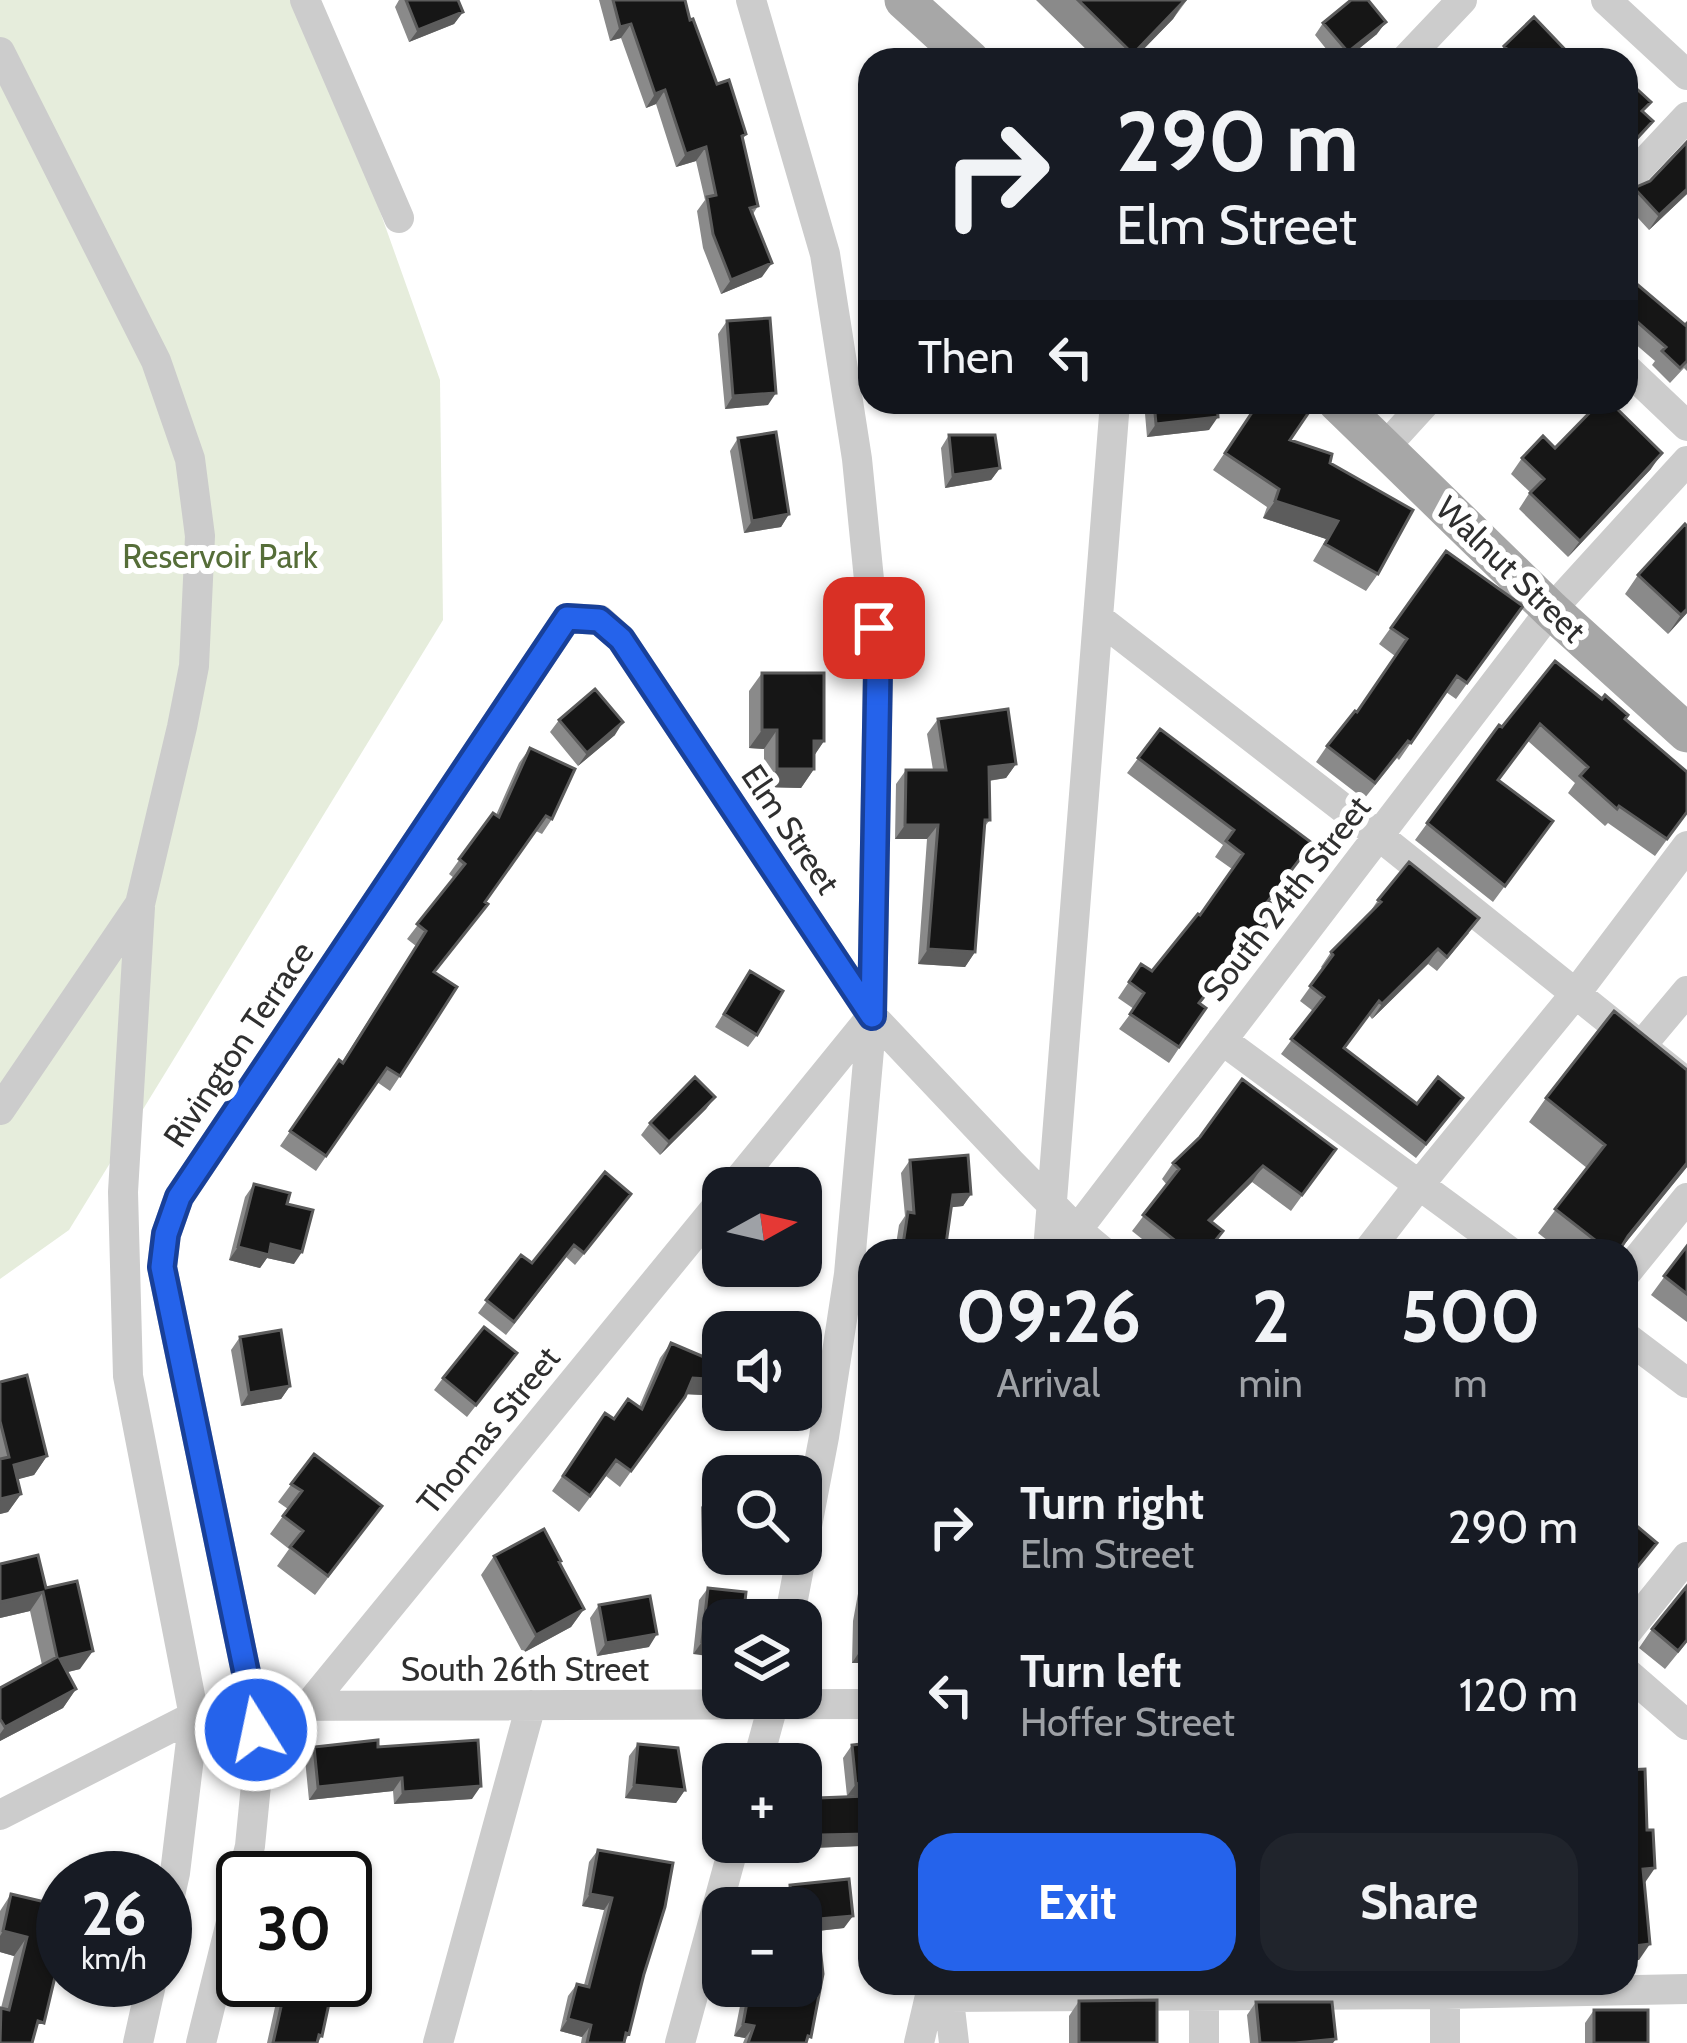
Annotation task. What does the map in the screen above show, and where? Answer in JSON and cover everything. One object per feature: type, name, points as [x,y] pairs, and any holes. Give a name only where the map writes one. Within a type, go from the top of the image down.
[{"type":"main road","points":[[904,0],[957,48]]},
{"type":"main road","name":"Walnut Street","points":[[1350,414],[1551,610],[1687,734]]},
{"type":"street","points":[[305,0],[399,218]]},
{"type":"street","points":[[751,0],[825,254],[857,459],[878,670],[872,1016],[849,1274],[794,1599]]},
{"type":"street","points":[[1417,48],[1462,0]]},
{"type":"street","points":[[1606,0],[1687,75]]},
{"type":"street","points":[[0,52],[146,336],[174,406],[196,485],[200,536],[194,666],[140,904],[123,1192],[128,1376],[194,1716],[178,1851]]},
{"type":"street","points":[[1638,169],[1687,117]]},
{"type":"street","points":[[1638,379],[1687,426]]},
{"type":"street","points":[[1049,1239],[1114,414]]},
{"type":"street","points":[[1385,447],[1415,414]]},
{"type":"street","name":"South 24th Street","points":[[1077,1230],[1551,610],[1687,461]]},
{"type":"street","name":"Elm Street","points":[[567,618],[599,620],[621,639],[872,1016],[1088,1239]]},
{"type":"street","name":"Rivington Terrace","points":[[200,2043],[250,1846],[259,1754],[162,1267],[166,1234],[179,1197],[567,618]]},
{"type":"street","points":[[1098,618],[1687,1083]]},
{"type":"street","points":[[1377,1239],[1576,993],[1687,846]]},
{"type":"street","points":[[0,1110],[140,904]]},
{"type":"street","points":[[1641,1046],[1687,991]]},
{"type":"street","points":[[749,1167],[872,1016]]},
{"type":"street","points":[[1222,1040],[1493,1239]]},
{"type":"street","points":[[1638,1258],[1687,1198]]},
{"type":"street","name":"Thomas Street","points":[[308,1706],[702,1225]]},
{"type":"street","points":[[1638,1346],[1687,1383]]},
{"type":"street","points":[[1638,1618],[1687,1557]]},
{"type":"street","points":[[1638,1682],[1676,1715]]},
{"type":"street","name":"South 26th Street","points":[[253,1706],[702,1702]]},
{"type":"street","name":"South 26th Street","points":[[822,1702],[858,1704]]},
{"type":"street","points":[[438,2043],[531,1705]]},
{"type":"street","points":[[1638,1707],[1676,1715]]},
{"type":"street","points":[[0,1815],[194,1716]]},
{"type":"street","points":[[680,2043],[729,1863]]},
{"type":"street","points":[[1638,1989],[1687,1989]]},
{"type":"street","points":[[919,2043],[940,1995]]},
{"type":"street","points":[[944,1995],[954,2043]]},
{"type":"street","points":[[1204,1995],[1204,2043]]},
{"type":"street","points":[[1445,1995],[1445,2043]]},
{"type":"street","points":[[138,2043],[146,2007]]},
{"type":"green space","name":"Reservoir Park","points":[[0,0],[294,0],[325,57],[440,380],[443,620],[69,1230],[0,1279]]},
{"type":"building","points":[[406,0],[458,0],[463,12],[418,30]]},
{"type":"building","points":[[613,0],[685,0],[717,84],[729,80],[746,134],[742,136],[758,206],[750,208],[772,263],[731,280],[713,234],[707,197],[716,195],[706,147],[686,154],[665,90],[655,94],[631,24],[620,27]]},
{"type":"building","points":[[1078,0],[1185,0],[1139,48],[1127,48]]},
{"type":"building","points":[[1351,0],[1368,0],[1386,22],[1353,48],[1345,48],[1323,23]]},
{"type":"building","points":[[1534,17],[1564,48],[1506,48]]},
{"type":"building","points":[[1638,90],[1651,102],[1642,111],[1653,121],[1638,137]]},
{"type":"building","points":[[1687,142],[1687,189],[1659,215],[1638,192],[1638,186],[1650,181]]},
{"type":"building","points":[[1638,285],[1687,323],[1687,361],[1680,368],[1662,351],[1666,347],[1638,322]]},
{"type":"building","points":[[770,318],[776,393],[733,396],[727,321]]},
{"type":"building","points":[[1155,414],[1218,414],[1218,417],[1156,424]]},
{"type":"building","points":[[1251,414],[1308,414],[1290,440],[1332,454],[1330,463],[1413,510],[1378,574],[1325,544],[1338,521],[1275,501],[1279,489],[1225,453]]},
{"type":"building","points":[[1588,414],[1622,414],[1662,453],[1580,541],[1530,493],[1544,479],[1522,458],[1543,436],[1555,448]]},
{"type":"building","points":[[776,432],[789,514],[752,521],[738,438]]},
{"type":"building","points":[[949,435],[995,435],[1000,468],[953,475]]},
{"type":"building","points":[[1685,524],[1687,609],[1681,615],[1638,575]]},
{"type":"building","points":[[1446,551],[1523,606],[1467,683],[1457,676],[1411,743],[1375,783],[1327,746],[1357,712],[1407,639],[1391,628]]},
{"type":"building","points":[[1555,661],[1602,699],[1605,695],[1628,715],[1625,719],[1687,772],[1687,812],[1667,839],[1619,806],[1617,809],[1580,776],[1588,767],[1540,724],[1498,780],[1553,821],[1505,886],[1427,823],[1499,725]]},
{"type":"building","points":[[762,673],[824,673],[824,741],[814,741],[814,769],[777,769],[777,730],[762,730]]},
{"type":"building","points":[[595,689],[623,722],[587,753],[559,720]]},
{"type":"building","points":[[1008,709],[1016,764],[989,767],[990,820],[985,820],[975,952],[928,949],[938,825],[905,825],[906,770],[946,770],[938,719]]},
{"type":"building","points":[[1160,729],[1312,843],[1268,901],[1279,908],[1199,1003],[1206,1008],[1179,1047],[1130,1014],[1144,993],[1129,982],[1141,964],[1152,971],[1243,854],[1226,841],[1234,830],[1138,758]]},
{"type":"building","points":[[530,748],[575,769],[552,819],[546,816],[485,902],[488,904],[434,972],[457,987],[400,1076],[387,1068],[326,1156],[290,1131],[339,1060],[343,1063],[426,931],[417,924],[465,864],[459,859],[493,813],[499,817]]},
{"type":"building","points":[[1409,862],[1479,918],[1447,957],[1438,949],[1382,1004],[1379,1001],[1344,1048],[1417,1104],[1438,1077],[1463,1098],[1426,1144],[1291,1039],[1324,997],[1310,986],[1331,952],[1381,902],[1378,900]]},
{"type":"building","points":[[750,971],[783,991],[757,1035],[724,1014]]},
{"type":"building","points":[[1614,1011],[1687,1070],[1687,1163],[1626,1239],[1594,1239],[1555,1209],[1605,1145],[1546,1098]]},
{"type":"building","points":[[695,1077],[715,1097],[669,1142],[650,1123]]},
{"type":"building","points":[[1242,1079],[1336,1149],[1302,1195],[1263,1166],[1209,1220],[1223,1231],[1217,1239],[1173,1239],[1143,1215],[1179,1169],[1173,1163],[1200,1137]]},
{"type":"building","points":[[968,1155],[971,1194],[953,1195],[947,1239],[904,1239],[908,1212],[914,1213],[910,1160]]},
{"type":"building","points":[[605,1172],[631,1194],[584,1253],[574,1245],[514,1322],[486,1300],[521,1255],[532,1263]]},
{"type":"building","points":[[254,1184],[290,1193],[287,1204],[313,1210],[302,1252],[271,1244],[269,1255],[238,1247]]},
{"type":"building","points":[[1687,1246],[1687,1294],[1664,1276]]},
{"type":"building","points":[[484,1327],[517,1353],[476,1405],[443,1378]]},
{"type":"building","points":[[281,1330],[290,1386],[249,1393],[240,1337]]},
{"type":"building","points":[[671,1343],[702,1356],[702,1379],[693,1378],[685,1397],[631,1471],[616,1460],[590,1496],[563,1476],[605,1413],[614,1419],[628,1399],[642,1409]]},
{"type":"building","points":[[27,1375],[47,1456],[14,1465],[21,1494],[0,1499],[0,1459],[9,1457],[0,1421],[0,1382]]},
{"type":"building","points":[[314,1454],[382,1506],[328,1576],[290,1547],[303,1531],[283,1516],[302,1491],[291,1484]]},
{"type":"building","points":[[1638,1527],[1657,1543],[1638,1566]]},
{"type":"building","points":[[544,1529],[584,1609],[536,1635],[494,1556]]},
{"type":"building","points":[[38,1555],[46,1588],[77,1581],[93,1651],[60,1659],[76,1689],[5,1727],[0,1719],[0,1688],[57,1657],[43,1592],[0,1602],[0,1564]]},
{"type":"building","points":[[1687,1586],[1687,1640],[1678,1651],[1652,1629]]},
{"type":"building","points":[[708,1588],[746,1592],[745,1599],[707,1599]]},
{"type":"building","points":[[650,1596],[657,1634],[606,1643],[599,1605]]},
{"type":"building","points":[[378,1740],[378,1747],[478,1740],[481,1786],[403,1792],[402,1778],[318,1787],[314,1747]]},
{"type":"building","points":[[638,1744],[678,1748],[685,1790],[634,1785]]},
{"type":"building","points":[[858,1744],[856,1784],[852,1745]]},
{"type":"building","points":[[1638,1769],[1645,1769],[1647,1830],[1653,1830],[1655,1868],[1643,1869],[1650,1944],[1638,1946]]},
{"type":"building","points":[[858,1796],[858,1834],[822,1835],[822,1798]]},
{"type":"building","points":[[598,1850],[673,1863],[665,1907],[624,2043],[587,2043],[591,2025],[568,2019],[577,1984],[589,1987],[612,1898],[590,1894]]},
{"type":"building","points":[[849,1879],[853,1916],[822,1919],[822,1887],[790,1885]]},
{"type":"building","points":[[11,1894],[36,1900],[36,2007],[48,2007],[32,2043],[0,2043],[1,2008],[9,2010],[27,1937],[3,1931]]},
{"type":"building","points":[[1157,2000],[1157,2043],[1079,2043],[1079,2001]]},
{"type":"building","points":[[1256,2002],[1332,2002],[1336,2039],[1260,2043]]},
{"type":"building","points":[[281,2007],[328,2007],[317,2043],[273,2043]]},
{"type":"building","points":[[746,2007],[817,2007],[806,2043],[748,2043],[754,2026],[743,2024]]},
{"type":"building","points":[[1594,2010],[1648,2010],[1648,2043],[1594,2043]]},
{"type":"route","points":[[256,1730],[162,1267],[166,1234],[179,1197],[567,618],[599,620],[621,639],[872,1016],[878,670],[874,628]]}]
